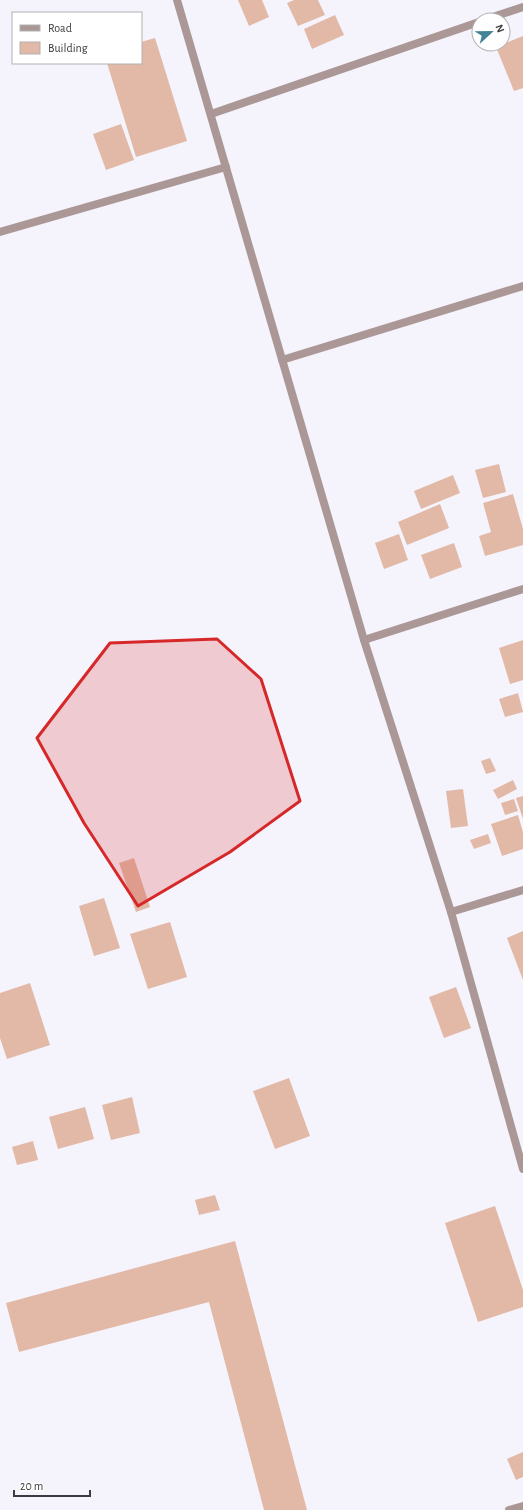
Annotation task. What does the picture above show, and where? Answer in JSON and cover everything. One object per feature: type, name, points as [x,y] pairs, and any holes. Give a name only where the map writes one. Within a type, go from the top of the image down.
[{"type":"street","points":[[177,0],[364,640],[451,912],[523,1169]]},
{"type":"street","points":[[508,12],[523,7]]},
{"type":"street","points":[[211,114],[471,25]]},
{"type":"street","points":[[0,232],[226,166]]},
{"type":"street","points":[[282,360],[523,286]]},
{"type":"street","points":[[364,640],[523,589]]},
{"type":"street","points":[[451,912],[523,890]]},
{"type":"street","points":[[509,1510],[523,1506]]},
{"type":"highlighted area","points":[[217,639],[261,679],[300,801],[230,852],[138,906],[84,823],[37,738],[110,643]]},
{"type":"building","points":[[238,0],[262,0],[269,17],[249,26]]},
{"type":"building","points":[[294,0],[318,0],[325,15],[298,26],[287,3]]},
{"type":"building","points":[[335,15],[344,35],[312,49],[304,29]]},
{"type":"building","points":[[523,36],[523,88],[514,91],[498,52],[511,52],[511,41]]},
{"type":"building","points":[[155,38],[187,141],[136,157],[107,64],[142,64],[142,42]]},
{"type":"building","points":[[121,124],[134,160],[106,170],[93,134]]},
{"type":"building","points":[[499,464],[506,492],[483,498],[475,470]]},
{"type":"building","points":[[453,475],[460,493],[421,509],[414,491]]},
{"type":"building","points":[[513,494],[523,529],[523,545],[485,556],[479,536],[491,532],[483,503]]},
{"type":"building","points":[[440,504],[449,528],[407,545],[398,522]]},
{"type":"building","points":[[399,534],[408,560],[384,569],[375,543]]},
{"type":"building","points":[[454,543],[462,567],[430,579],[421,555]]},
{"type":"building","points":[[523,640],[523,680],[510,684],[499,648]]},
{"type":"building","points":[[518,693],[523,712],[505,717],[499,699]]},
{"type":"building","points":[[490,758],[496,771],[486,774],[481,761]]},
{"type":"building","points":[[513,780],[517,789],[498,799],[493,790]]},
{"type":"building","points":[[463,789],[468,826],[451,828],[446,791]]},
{"type":"building","points":[[523,796],[523,819],[516,798]]},
{"type":"building","points":[[514,799],[518,811],[505,815],[501,803]]},
{"type":"building","points":[[518,815],[523,832],[523,849],[502,856],[491,824]]},
{"type":"building","points":[[488,834],[491,843],[474,849],[470,840]]},
{"type":"building","points":[[134,858],[150,907],[136,912],[119,863]]},
{"type":"building","points":[[104,898],[120,948],[94,956],[79,906]]},
{"type":"building","points":[[170,922],[187,977],[148,989],[130,934]]},
{"type":"building","points":[[523,931],[523,980],[507,938]]},
{"type":"building","points":[[30,983],[50,1045],[7,1059],[0,1038],[0,993]]},
{"type":"building","points":[[456,987],[471,1028],[444,1038],[429,997]]},
{"type":"building","points":[[289,1078],[310,1136],[275,1149],[253,1091]]},
{"type":"building","points":[[132,1097],[140,1133],[111,1140],[102,1105]]},
{"type":"building","points":[[85,1107],[94,1139],[58,1149],[49,1117]]},
{"type":"building","points":[[33,1141],[38,1160],[17,1165],[12,1147]]},
{"type":"building","points":[[215,1195],[220,1210],[199,1215],[195,1200]]},
{"type":"building","points":[[495,1206],[523,1290],[523,1307],[478,1322],[445,1223]]},
{"type":"building","points":[[235,1241],[307,1510],[264,1510],[209,1302],[19,1352],[6,1303]]},
{"type":"building","points":[[523,1452],[523,1477],[516,1480],[507,1459]]}]
